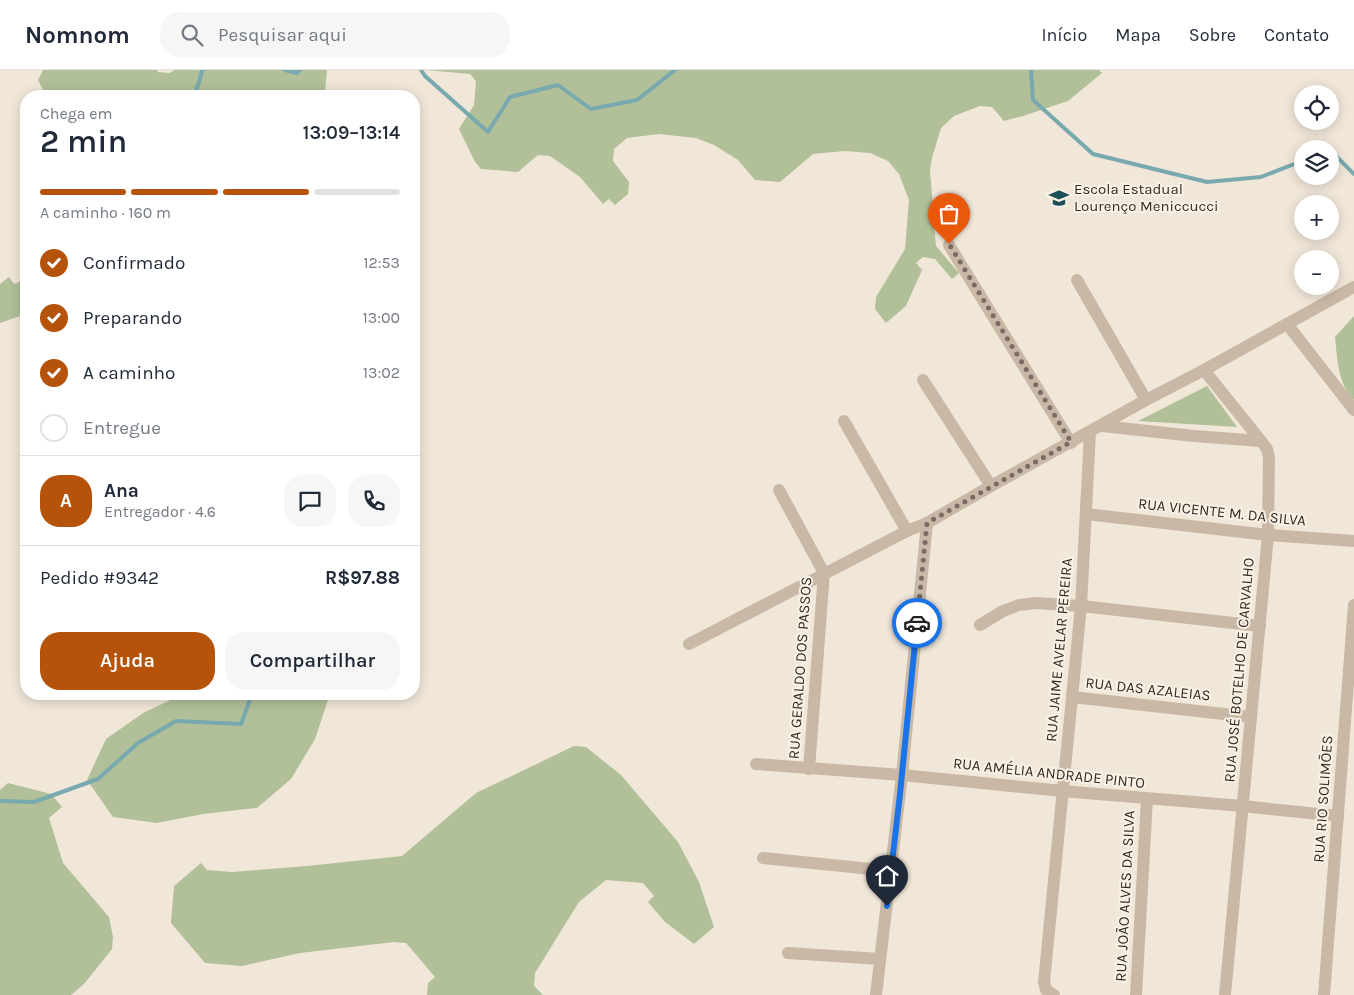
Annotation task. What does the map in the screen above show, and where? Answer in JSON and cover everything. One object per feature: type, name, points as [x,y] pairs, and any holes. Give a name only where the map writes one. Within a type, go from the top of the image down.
[{"type":"street","points":[[949,244],[1071,442]]},
{"type":"street","points":[[1077,280],[1146,400]]},
{"type":"street","points":[[689,644],[907,531],[927,523],[1146,400],[1354,288]]},
{"type":"street","points":[[1287,324],[1354,410]]},
{"type":"street","name":"RUA JOSÉ BOTELHO DE CARVALHO","points":[[1204,370],[1261,440],[1270,458],[1268,535],[1225,995]]},
{"type":"street","points":[[923,380],[992,486]]},
{"type":"street","points":[[844,421],[907,531]]},
{"type":"street","points":[[1102,426],[1194,436],[1261,440]]},
{"type":"street","name":"RUA JAIME AVELAR PEREIRA","points":[[1050,992],[1044,982],[1081,606],[1090,432]]},
{"type":"street","name":"RUA GERALDO DOS PASSOS","points":[[779,490],[824,574],[809,769]]},
{"type":"street","name":"RUA VICENTE M. DA SILVA","points":[[1086,514],[1268,535],[1354,541]]},
{"type":"street","points":[[876,995],[902,775],[927,523]]},
{"type":"street","points":[[980,624],[1018,605],[1036,603],[1081,606],[1260,626]]},
{"type":"street","name":"RUA RIO SOLIMÕES","points":[[1324,995],[1354,605]]},
{"type":"street","name":"RUA DAS AZALEIAS","points":[[1072,698],[1251,717]]},
{"type":"street","name":"RUA AMÉLIA ANDRADE PINTO","points":[[756,764],[902,775],[1062,792],[1242,806],[1338,816]]},
{"type":"street","name":"RUA JOÃO ALVES DA SILVA","points":[[1136,995],[1147,799]]},
{"type":"street","points":[[763,858],[891,870]]},
{"type":"street","points":[[788,953],[880,959]]},
{"type":"green space","points":[[43,70],[157,70],[158,72],[170,73],[174,70],[327,70],[325,90],[43,90],[38,80]]},
{"type":"green space","points":[[426,70],[1099,70],[1102,73],[1068,101],[1004,121],[992,107],[980,106],[954,116],[941,128],[930,170],[936,246],[959,273],[952,279],[935,259],[923,257],[916,263],[922,270],[906,306],[886,323],[875,309],[876,297],[905,249],[909,200],[899,174],[888,161],[870,153],[845,151],[813,154],[780,182],[755,180],[738,160],[714,145],[696,138],[659,134],[627,138],[614,149],[613,161],[629,182],[628,194],[615,205],[609,199],[603,204],[580,177],[550,156],[538,155],[518,172],[481,169],[475,162],[459,129],[474,105],[476,81],[470,74]]},
{"type":"green space","points":[[9,277],[14,284],[20,282],[20,316],[0,323],[0,284]]},
{"type":"green space","points":[[1354,316],[1354,400],[1341,379],[1335,337]]},
{"type":"green space","points":[[1207,386],[1237,427],[1138,421]]},
{"type":"green space","points":[[170,700],[328,700],[315,739],[291,779],[257,808],[203,814],[157,823],[113,817],[87,780],[106,739],[143,713]]},
{"type":"green space","points":[[574,746],[586,747],[621,775],[678,842],[699,882],[714,927],[694,944],[665,922],[648,902],[654,896],[643,883],[606,880],[579,902],[535,973],[534,986],[543,995],[427,995],[428,983],[435,977],[406,943],[394,942],[300,953],[242,966],[205,963],[171,923],[174,886],[201,863],[207,870],[232,872],[402,856],[476,793]]},
{"type":"green space","points":[[8,783],[51,794],[62,807],[49,818],[63,863],[109,917],[113,937],[112,949],[84,984],[71,995],[0,995],[0,790]]},
{"type":"waterway","points":[[196,90],[202,70]]},
{"type":"waterway","points":[[285,70],[297,73],[300,70]]},
{"type":"waterway","points":[[421,70],[425,76],[488,132],[510,97],[558,85],[591,109],[637,100],[675,70]]},
{"type":"waterway","points":[[1031,70],[1033,100],[1093,154],[1207,182],[1261,177],[1294,164]]},
{"type":"waterway","points":[[1339,159],[1354,174]]},
{"type":"waterway","points":[[0,801],[34,802],[98,779],[138,743],[176,721],[241,724],[250,700]]},
{"type":"way so far","points":[[917,623],[927,523],[1071,442],[949,244]]},
{"type":"place","name":"Escola Estadual Lourenço Meniccucci","points":[[1059,198]]},
{"type":"route","points":[[887,906],[917,623]]}]
